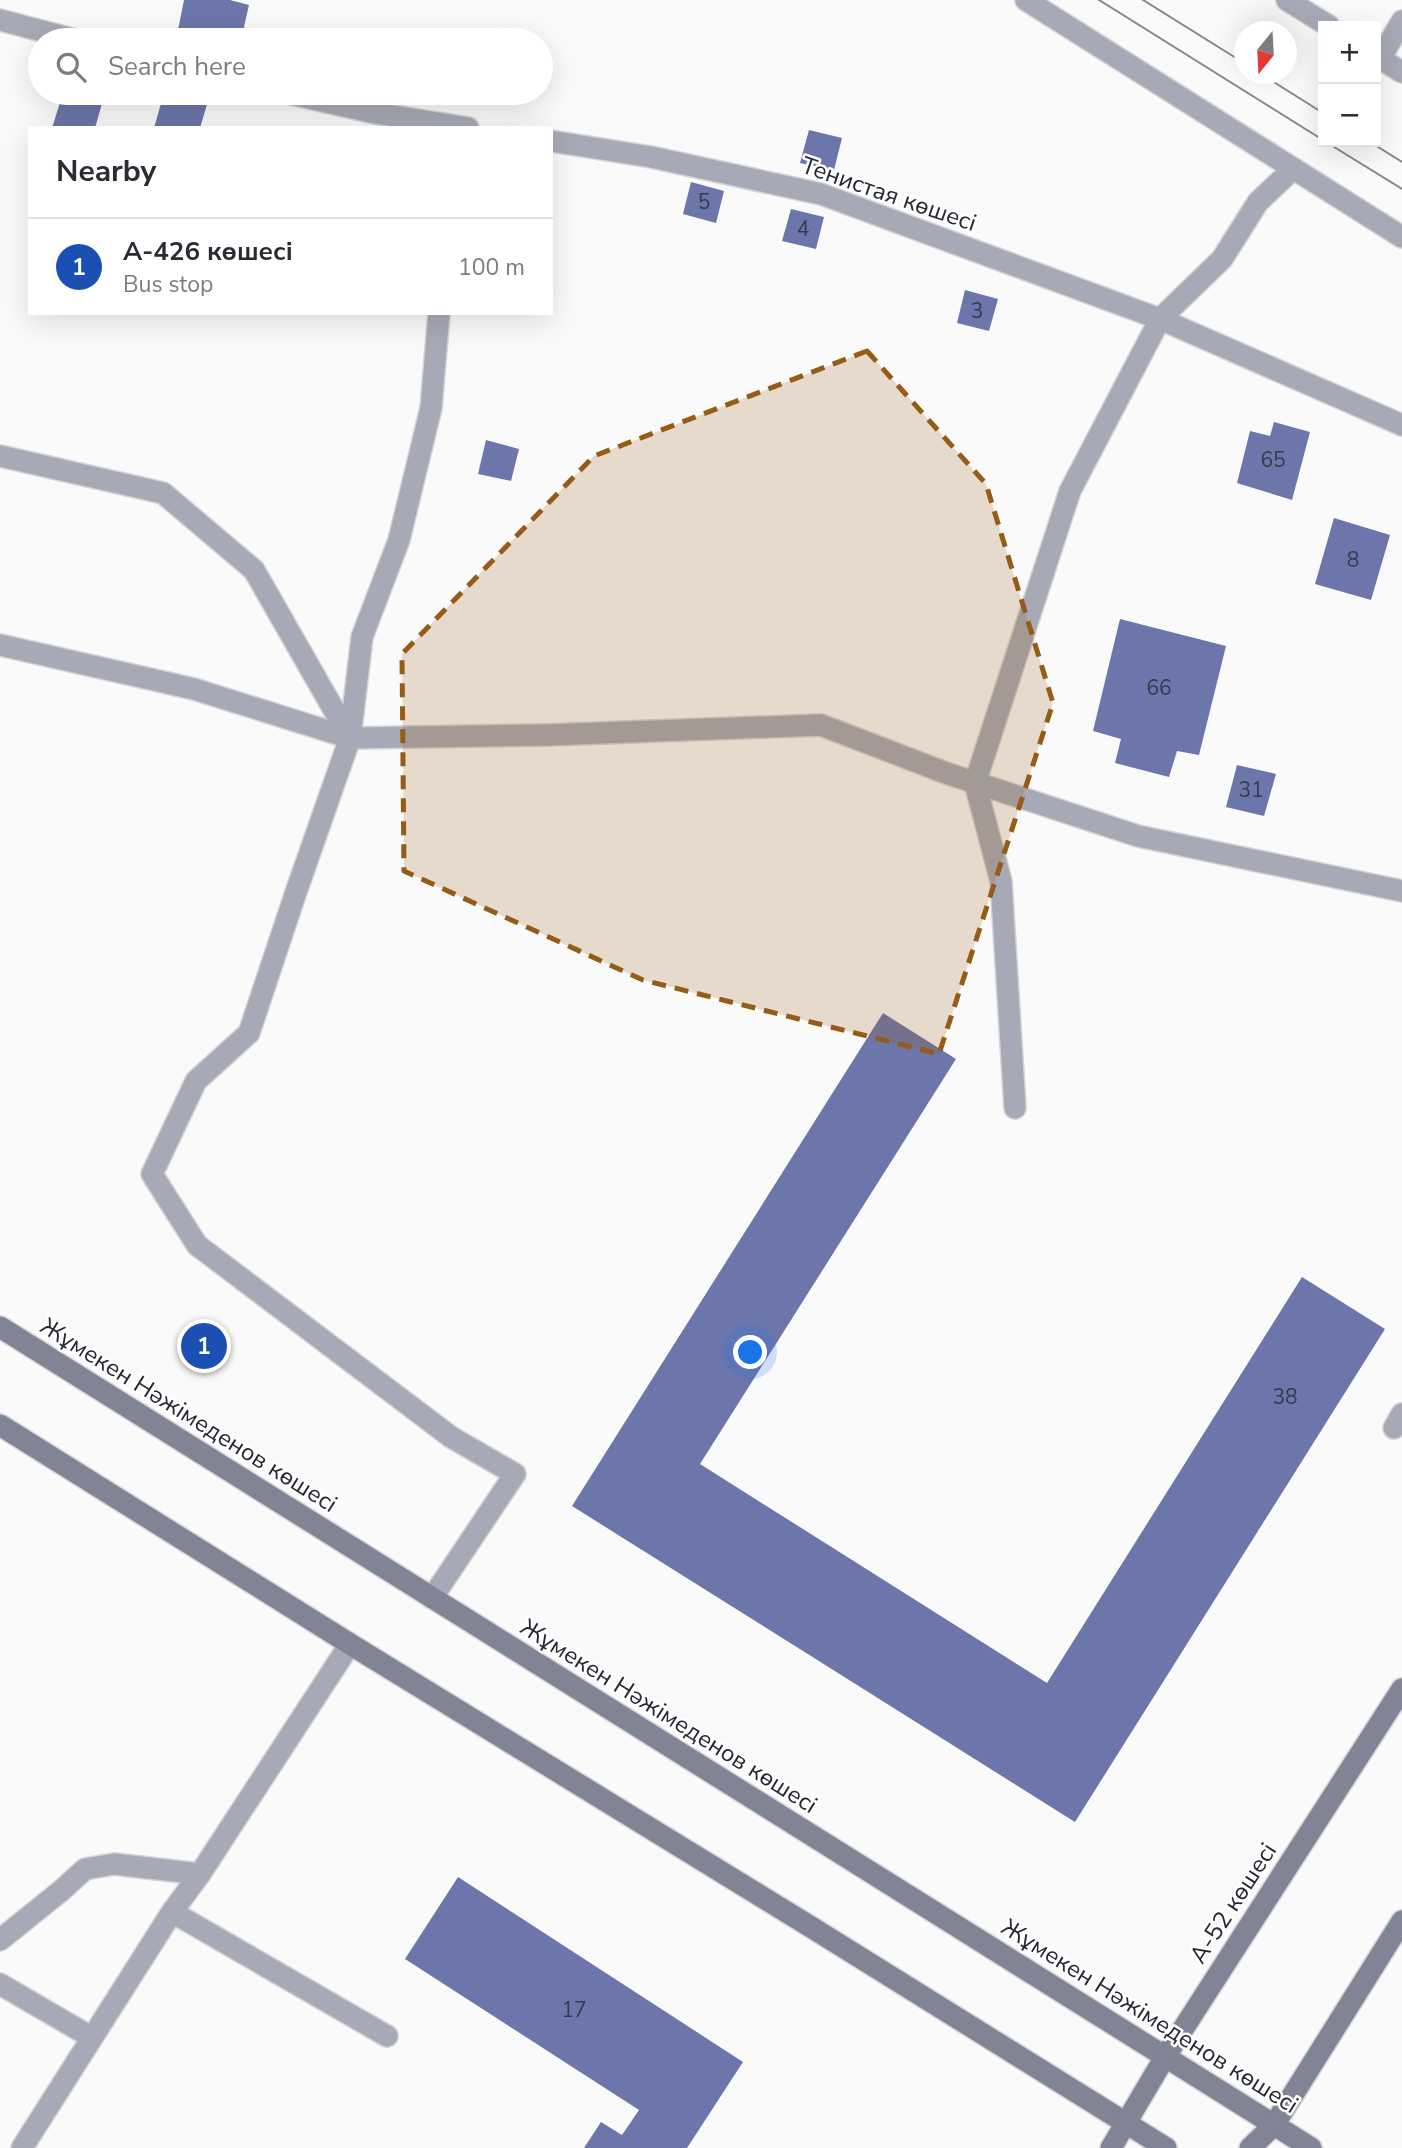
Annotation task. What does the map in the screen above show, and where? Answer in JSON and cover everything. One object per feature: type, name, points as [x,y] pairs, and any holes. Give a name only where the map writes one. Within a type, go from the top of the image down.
[{"type":"main road","name":"Жұмекен Нәжімеденов көшесі","points":[[0,1327],[1311,2148]]},
{"type":"main road","points":[[0,1425],[1166,2148]]},
{"type":"main road","name":"А-52 көшесі","points":[[1111,2148],[1165,2057],[1402,1689]]},
{"type":"main road","points":[[1250,2148],[1274,2125],[1402,1921]]},
{"type":"street","points":[[1026,0],[1402,237]]},
{"type":"street","points":[[1287,0],[1321,21]]},
{"type":"street","points":[[0,20],[30,28]]},
{"type":"street","points":[[1381,52],[1402,21]]},
{"type":"street","points":[[1381,59],[1402,72]]},
{"type":"street","points":[[340,105],[454,126]]},
{"type":"street","name":"Тенистая көшесі","points":[[553,141],[651,157],[821,194],[1160,319],[1402,425]]},
{"type":"street","points":[[1015,1108],[1001,881],[975,783],[1070,491],[1160,319],[1222,259],[1258,202],[1293,169]]},
{"type":"street","points":[[432,1598],[515,1474],[451,1437],[197,1245],[152,1174],[196,1081],[249,1033],[351,738],[362,637],[399,540],[430,408],[439,315]]},
{"type":"street","points":[[0,456],[163,493],[254,570],[351,738]]},
{"type":"street","points":[[0,645],[194,689],[351,738],[821,725],[975,783],[1138,836],[1402,891]]},
{"type":"street","points":[[22,2148],[172,1912],[200,1874],[350,1644]]},
{"type":"street","points":[[0,1940],[85,1869],[114,1864],[200,1874]]},
{"type":"street","points":[[172,1912],[387,2036]]},
{"type":"street","points":[[0,1984],[92,2037]]},
{"type":"highlighted area","points":[[867,351],[986,484],[1053,703],[939,1054],[643,980],[404,871],[402,654],[594,456]]},
{"type":"building","points":[[184,0],[230,0],[249,5],[244,28],[178,28]]},
{"type":"building","points":[[59,105],[102,105],[96,126],[53,126]]},
{"type":"building","points":[[161,105],[207,105],[201,126],[155,126]]},
{"type":"building","points":[[809,130],[842,138],[834,170],[800,163]]},
{"type":"building","points":[[691,182],[724,191],[716,223],[683,214]]},
{"type":"building","points":[[791,209],[824,217],[816,249],[782,241]]},
{"type":"building","points":[[965,290],[998,299],[989,331],[957,323]]},
{"type":"building","points":[[1274,422],[1310,432],[1292,500],[1237,483],[1250,431],[1270,436]]},
{"type":"building","points":[[486,440],[519,449],[511,481],[478,474]]},
{"type":"building","points":[[1334,518],[1390,535],[1371,600],[1315,584]]},
{"type":"building","points":[[1120,619],[1226,646],[1199,755],[1177,751],[1169,777],[1115,763],[1121,739],[1093,731]]},
{"type":"building","points":[[1237,765],[1276,774],[1264,816],[1226,807]]},
{"type":"building","points":[[883,1013],[956,1059],[700,1464],[1047,1683],[1302,1277],[1385,1329],[1075,1822],[572,1506]]},
{"type":"building","points":[[458,1877],[743,2062],[687,2148],[584,2148],[601,2122],[622,2135],[639,2110],[405,1959]]},
{"type":"tram line","points":[[1099,0],[1318,137]]},
{"type":"tram line","points":[[1143,0],[1234,57]]},
{"type":"tram line","points":[[1277,84],[1318,110]]},
{"type":"tram line","points":[[1334,147],[1402,189]]},
{"type":"tram line","points":[[1378,147],[1402,162]]},
{"type":"place","name":"А-426 көшесі","points":[[204,1346]]}]
